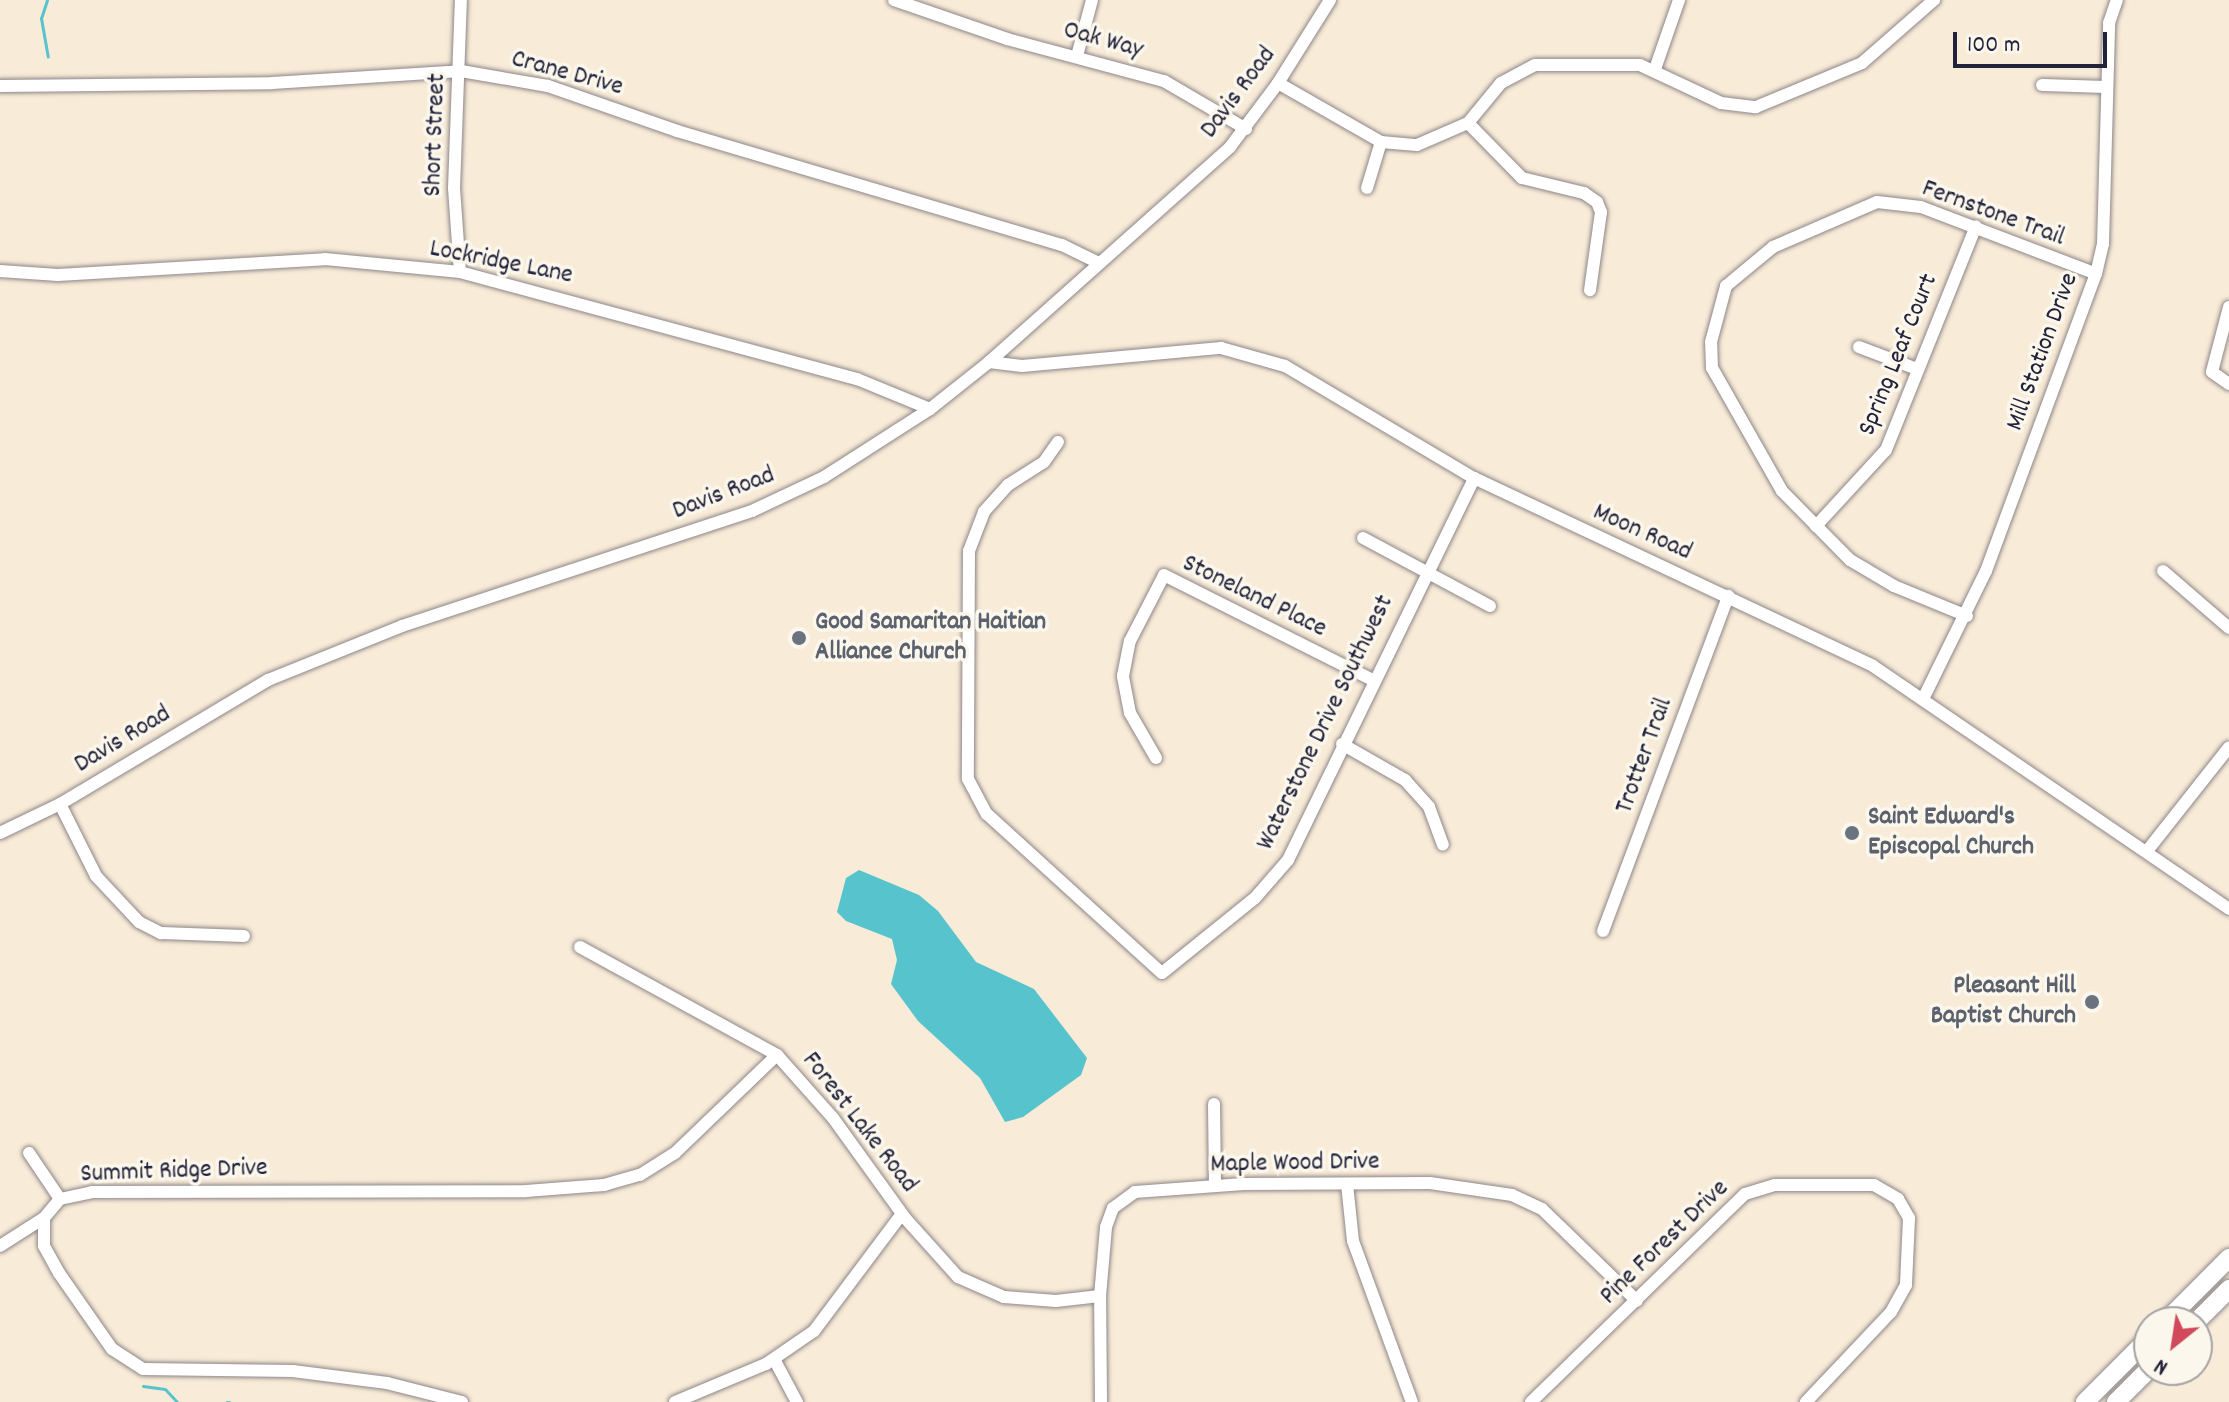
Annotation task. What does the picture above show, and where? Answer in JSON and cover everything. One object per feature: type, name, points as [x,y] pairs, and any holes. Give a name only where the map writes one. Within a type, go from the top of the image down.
[{"type":"highway","points":[[2181,1306],[2229,1258]]},
{"type":"highway","points":[[2212,1306],[2229,1289]]},
{"type":"highway","points":[[2085,1402],[2133,1354]]},
{"type":"highway","points":[[2116,1402],[2133,1385]]},
{"type":"street","name":"Short Street","points":[[460,272],[454,188],[461,71],[461,0]]},
{"type":"street","name":"Oak Way","points":[[894,0],[1007,39],[1164,81],[1246,129]]},
{"type":"street","points":[[1077,56],[1092,0]]},
{"type":"street","name":"Davis Road","points":[[0,833],[60,804],[268,680],[402,626],[752,511],[824,477],[930,409],[989,362],[1246,129],[1330,0]]},
{"type":"street","points":[[1655,69],[1679,0]]},
{"type":"street","points":[[1278,83],[1381,142],[1417,145],[1468,123],[1501,83],[1522,68],[1575,64],[1655,69],[1721,103],[1756,107],[1862,63],[1934,0]]},
{"type":"street","name":"Mill Station Drive","points":[[1923,699],[1967,616],[2096,274],[2103,244],[2109,23],[2117,0]]},
{"type":"street","name":"Crane Drive","points":[[0,86],[272,83],[461,71],[548,86],[677,131],[1062,245],[1099,263]]},
{"type":"street","points":[[2042,85],[2107,87]]},
{"type":"street","points":[[1468,123],[1522,178],[1584,193],[1597,202],[1601,212],[1590,290]]},
{"type":"street","points":[[1367,188],[1381,142]]},
{"type":"street","name":"Fernstone Trail","points":[[1967,616],[1861,566],[1782,491],[1712,368],[1711,342],[1726,286],[1773,247],[1877,202],[1921,207],[2096,274]]},
{"type":"street","name":"Spring Leaf Court","points":[[1816,526],[1886,450],[1976,226]]},
{"type":"street","name":"Lockridge Lane","points":[[0,271],[58,275],[325,259],[460,272],[857,379],[930,409]]},
{"type":"street","points":[[2229,307],[2212,372],[2229,384]]},
{"type":"street","name":"Moon Road","points":[[989,362],[1022,366],[1202,347],[1245,350],[1285,366],[1474,478],[1873,666],[2229,909]]},
{"type":"street","points":[[1859,347],[1917,369]]},
{"type":"street","name":"Waterstone Drive Southwest","points":[[1058,442],[1044,462],[1008,485],[984,512],[969,551],[968,779],[987,814],[1162,973],[1255,898],[1288,860],[1474,478]]},
{"type":"street","points":[[1363,538],[1490,606]]},
{"type":"street","points":[[2163,571],[2229,628]]},
{"type":"street","name":"Stoneland Place","points":[[1156,758],[1130,713],[1123,676],[1130,641],[1164,575],[1373,680]]},
{"type":"street","name":"Trotter Trail","points":[[1603,931],[1728,596]]},
{"type":"street","points":[[1342,744],[1405,780],[1429,807],[1443,845]]},
{"type":"street","points":[[2147,851],[2229,747]]},
{"type":"street","points":[[60,804],[96,876],[139,922],[161,933],[244,936]]},
{"type":"street","name":"Forest Lake Road","points":[[580,947],[777,1055],[833,1118],[902,1214],[958,1277],[978,1289],[1004,1297],[1056,1301],[1100,1296]]},
{"type":"street","name":"Summit Ridge Drive","points":[[0,1246],[44,1218],[60,1199],[92,1192],[526,1191],[604,1185],[640,1175],[675,1153],[777,1055]]},
{"type":"street","points":[[1214,1104],[1215,1186]]},
{"type":"street","points":[[29,1153],[60,1199]]},
{"type":"street","name":"Maple Wood Drive","points":[[1101,1402],[1100,1296],[1113,1208],[1135,1192],[1215,1186],[1430,1183],[1512,1195],[1542,1209],[1637,1301]]},
{"type":"street","points":[[1347,1184],[1353,1241],[1412,1402]]},
{"type":"street","name":"Pine Forest Drive","points":[[1531,1402],[1735,1203],[1758,1188],[1856,1184],[1888,1191],[1898,1199],[1912,1229],[1906,1285],[1891,1312],[1806,1402]]},
{"type":"street","points":[[675,1402],[774,1359],[814,1331],[902,1214]]},
{"type":"street","points":[[44,1218],[44,1246],[59,1273],[112,1349],[143,1369],[293,1371],[387,1383],[462,1402]]},
{"type":"street","points":[[774,1359],[797,1402]]},
{"type":"water","points":[[859,870],[919,895],[938,911],[976,962],[1034,989],[1087,1058],[1081,1075],[1023,1117],[1005,1122],[980,1078],[918,1021],[891,984],[897,960],[892,939],[846,921],[837,912],[846,878]]},
{"type":"waterway","points":[[47,0],[41,18],[48,56]]},
{"type":"waterway","points":[[143,1386],[165,1389],[177,1402]]},
{"type":"place","name":"Good Samaritan Haitian Alliance Church","points":[[799,638]]},
{"type":"place","name":"Saint Edward's Episcopal Church","points":[[1852,833]]},
{"type":"place","name":"Pleasant Hill Baptist Church","points":[[2092,1002]]}]
